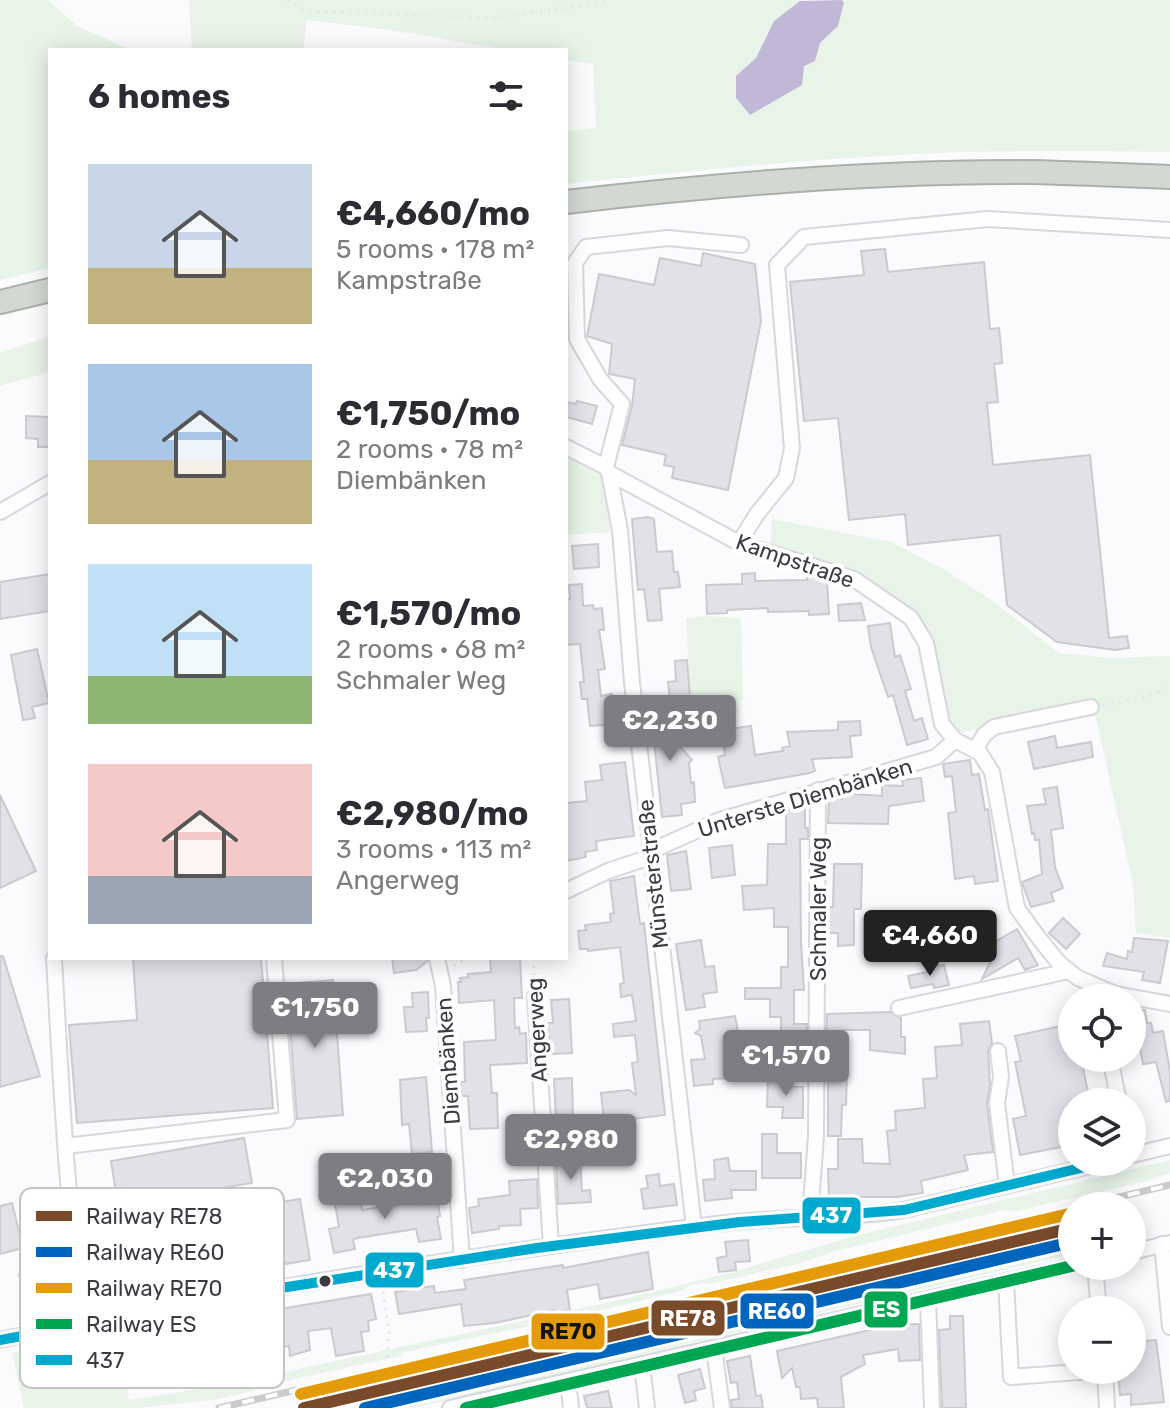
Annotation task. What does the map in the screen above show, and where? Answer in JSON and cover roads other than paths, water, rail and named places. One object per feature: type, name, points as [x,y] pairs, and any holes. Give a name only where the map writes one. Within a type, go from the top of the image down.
[{"type":"highway","points":[[568,202],[694,187],[945,174],[1030,172],[1170,177]]},
{"type":"highway","points":[[0,302],[48,290]]},
{"type":"street","points":[[739,543],[757,514],[786,478],[791,464],[777,265],[804,237],[988,219],[1170,230]]},
{"type":"street","points":[[608,470],[622,404],[600,379],[577,339],[575,263],[586,247],[668,238],[741,245]]},
{"type":"street","name":"Kampstraße","points":[[568,448],[739,543],[854,579],[911,618],[926,643],[942,724],[955,740]]},
{"type":"street","name":"Münsterstraße","points":[[608,470],[620,530],[632,682],[694,1227]]},
{"type":"street","points":[[0,512],[48,484]]},
{"type":"street","points":[[975,750],[984,735],[994,727],[1091,707]]},
{"type":"street","points":[[955,740],[980,753],[992,772],[1017,908],[1038,937],[1078,978],[1115,994],[1170,1004]]},
{"type":"street","name":"Unterste Diembänken","points":[[568,890],[608,871],[644,859],[660,847],[720,820],[936,757],[955,740]]},
{"type":"street","name":"Schmaler Weg","points":[[810,1218],[816,1136],[818,790]]},
{"type":"street","points":[[54,960],[70,1188]]},
{"type":"street","points":[[66,1146],[287,1120],[274,960]]},
{"type":"street","name":"Diembänken","points":[[437,960],[443,986],[462,1260]]},
{"type":"street","points":[[899,1008],[1069,971]]},
{"type":"street","name":"Angerweg","points":[[535,996],[551,1246]]},
{"type":"street","points":[[998,1051],[1001,1077],[997,1103],[1007,1186]]},
{"type":"street","points":[[1146,1152],[1170,1146]]},
{"type":"street","points":[[284,1289],[551,1246],[694,1227],[760,1219],[892,1212],[1058,1174]]},
{"type":"street","points":[[1146,1249],[1166,1244],[1170,1327]]},
{"type":"street","points":[[450,1408],[1058,1269]]},
{"type":"street","points":[[1006,1281],[1011,1377],[1058,1374]]},
{"type":"street","points":[[928,1299],[932,1408]]},
{"type":"street","points":[[0,1340],[20,1336]]},
{"type":"street","points":[[714,1348],[722,1408]]},
{"type":"street","points":[[642,1365],[647,1408]]},
{"type":"street","points":[[568,1381],[571,1408]]},
{"type":"street","points":[[1106,1384],[1107,1408]]},
{"type":"railway","points":[[1140,1192],[1170,1185]]},
{"type":"railway","points":[[219,1408],[1058,1211]]},
{"type":"rail line","name":"RE70","points":[[301,1394],[1058,1217]]},
{"type":"rail line","name":"RE78","points":[[304,1408],[1058,1231]]},
{"type":"rail line","name":"RE60","points":[[365,1408],[1058,1245]]},
{"type":"rail line","name":"ES","points":[[466,1408],[1058,1269]]}]
